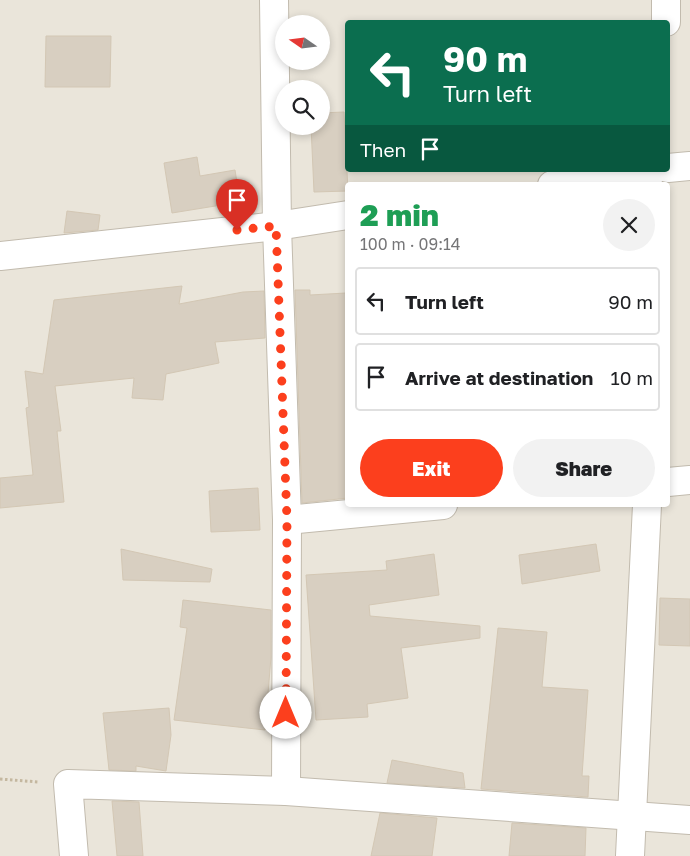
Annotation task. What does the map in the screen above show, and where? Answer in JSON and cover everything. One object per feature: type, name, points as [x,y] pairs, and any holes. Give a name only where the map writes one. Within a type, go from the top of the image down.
[{"type":"street","points":[[274,0],[276,226],[287,520],[286,791]]},
{"type":"street","points":[[666,0],[666,20]]},
{"type":"street","points":[[670,168],[690,166]]},
{"type":"street","points":[[572,182],[640,172]]},
{"type":"street","points":[[0,256],[276,226],[345,215]]},
{"type":"street","points":[[670,482],[690,480]]},
{"type":"street","points":[[287,520],[422,507]]},
{"type":"street","points":[[630,856],[647,507]]},
{"type":"street","points":[[74,856],[68,784],[286,791],[690,820]]},
{"type":"shaded area","points":[[0,0],[690,0],[690,856],[0,856]]},
{"type":"building","points":[[46,36],[111,36],[110,87],[45,87]]},
{"type":"building","points":[[344,112],[345,172],[347,172],[348,182],[345,182],[345,191],[314,192],[311,135],[330,135],[330,113]]},
{"type":"building","points":[[197,157],[200,176],[235,170],[240,202],[172,213],[164,163]]},
{"type":"building","points":[[67,211],[100,215],[98,230],[64,233]]},
{"type":"building","points":[[182,286],[179,304],[243,292],[264,291],[265,338],[215,342],[219,363],[166,374],[163,400],[132,398],[134,378],[55,386],[61,431],[57,431],[64,502],[0,508],[0,478],[33,475],[26,408],[29,407],[25,371],[43,374],[54,300]]},
{"type":"building","points":[[295,290],[310,290],[310,295],[345,293],[345,498],[302,503]]},
{"type":"building","points":[[258,488],[260,530],[211,532],[209,491]]},
{"type":"building","points":[[596,544],[600,571],[522,584],[519,555]]},
{"type":"building","points":[[121,549],[212,569],[210,582],[123,580]]},
{"type":"building","points":[[434,554],[439,595],[369,605],[370,616],[480,626],[480,638],[401,648],[408,698],[367,704],[368,717],[316,720],[306,575],[387,570],[386,561]]},
{"type":"building","points":[[660,598],[690,599],[690,646],[659,645]]},
{"type":"building","points":[[183,600],[271,610],[271,657],[265,730],[174,720],[187,628],[180,627]]},
{"type":"building","points":[[498,628],[547,632],[542,687],[588,690],[582,776],[589,776],[588,797],[481,789]]},
{"type":"building","points":[[169,708],[171,735],[166,771],[136,766],[136,771],[109,770],[103,713]]},
{"type":"building","points":[[392,760],[463,773],[465,788],[387,783]]},
{"type":"building","points":[[112,801],[139,802],[143,856],[117,856]]},
{"type":"building","points":[[380,813],[437,818],[432,856],[371,856]]},
{"type":"building","points":[[512,823],[586,828],[585,856],[509,856]]},
{"type":"route","points":[[237,230],[276,226],[287,520],[286,713]]}]
